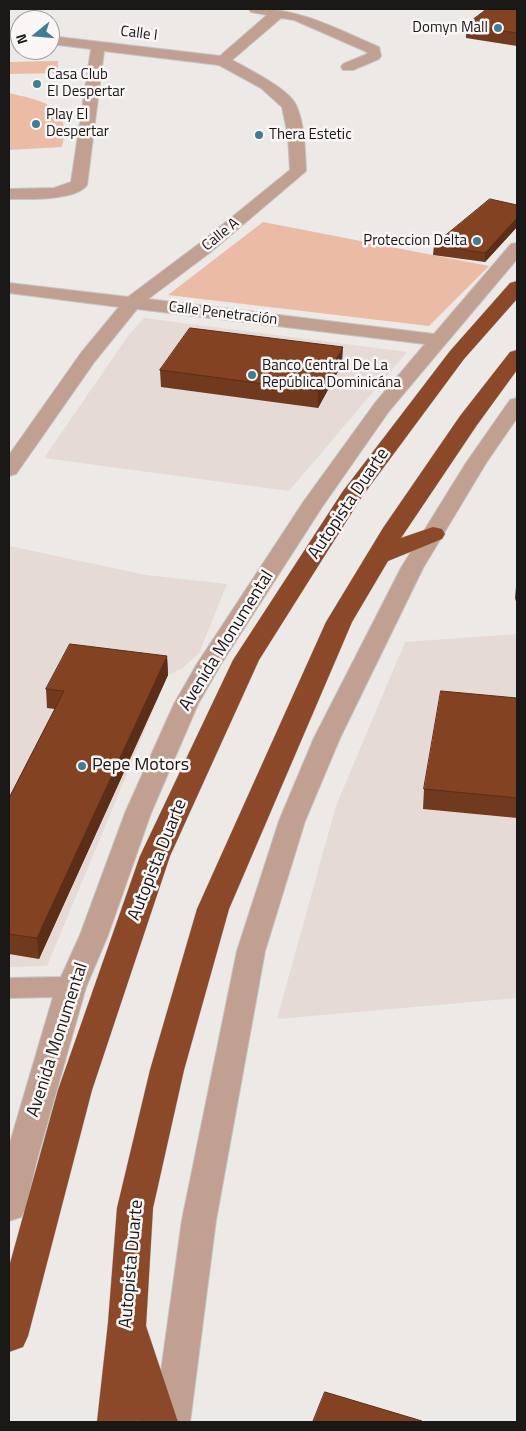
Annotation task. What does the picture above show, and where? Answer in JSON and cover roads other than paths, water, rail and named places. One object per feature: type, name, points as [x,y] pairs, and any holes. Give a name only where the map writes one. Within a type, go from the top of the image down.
[{"type":"highway","name":"Autopista Duarte","points":[[9,1336],[75,1090],[155,856],[246,660],[351,496],[457,355],[517,288]]},
{"type":"highway","name":"Autopista Duarte","points":[[117,1422],[127,1323],[135,1208],[166,1070],[213,909],[339,622],[417,497],[468,421],[517,356]]},
{"type":"highway","points":[[379,556],[437,528],[417,497]]},
{"type":"highway","points":[[127,1323],[158,1422]]},
{"type":"street","points":[[256,9],[313,23],[374,50],[374,56],[348,67]]},
{"type":"street","points":[[223,61],[278,13]]},
{"type":"street","name":"Calle I","points":[[60,41],[223,61]]},
{"type":"street","points":[[9,194],[50,194],[67,191],[79,185],[98,46]]},
{"type":"street","name":"Calle A","points":[[9,470],[88,358],[132,302],[206,247],[298,171],[296,136],[289,105],[266,85],[223,61]]},
{"type":"street","name":"Avenida Monumental","points":[[9,1208],[20,1163],[71,987],[94,935],[138,813],[186,704],[208,664],[312,506],[382,407],[517,248]]},
{"type":"street","name":"Calle Penetración","points":[[9,288],[438,340]]},
{"type":"street","points":[[172,1422],[199,1220],[251,951],[292,821],[327,738],[412,568],[476,464],[517,404]]},
{"type":"street","points":[[9,988],[71,987]]},
{"type":"place","name":"Domyn Mall","points":[[498,28]]},
{"type":"place","name":"Casa Club El Despertar","points":[[37,84]]},
{"type":"place","name":"Play El Despertar","points":[[36,124]]},
{"type":"place","name":"Thera Estetic","points":[[259,135]]},
{"type":"place","name":"Proteccion Delta","points":[[477,241]]},
{"type":"place","name":"Banco Central De La República Dominicána","points":[[252,375]]},
{"type":"place","name":"Pepe Motors","points":[[82,766]]}]
